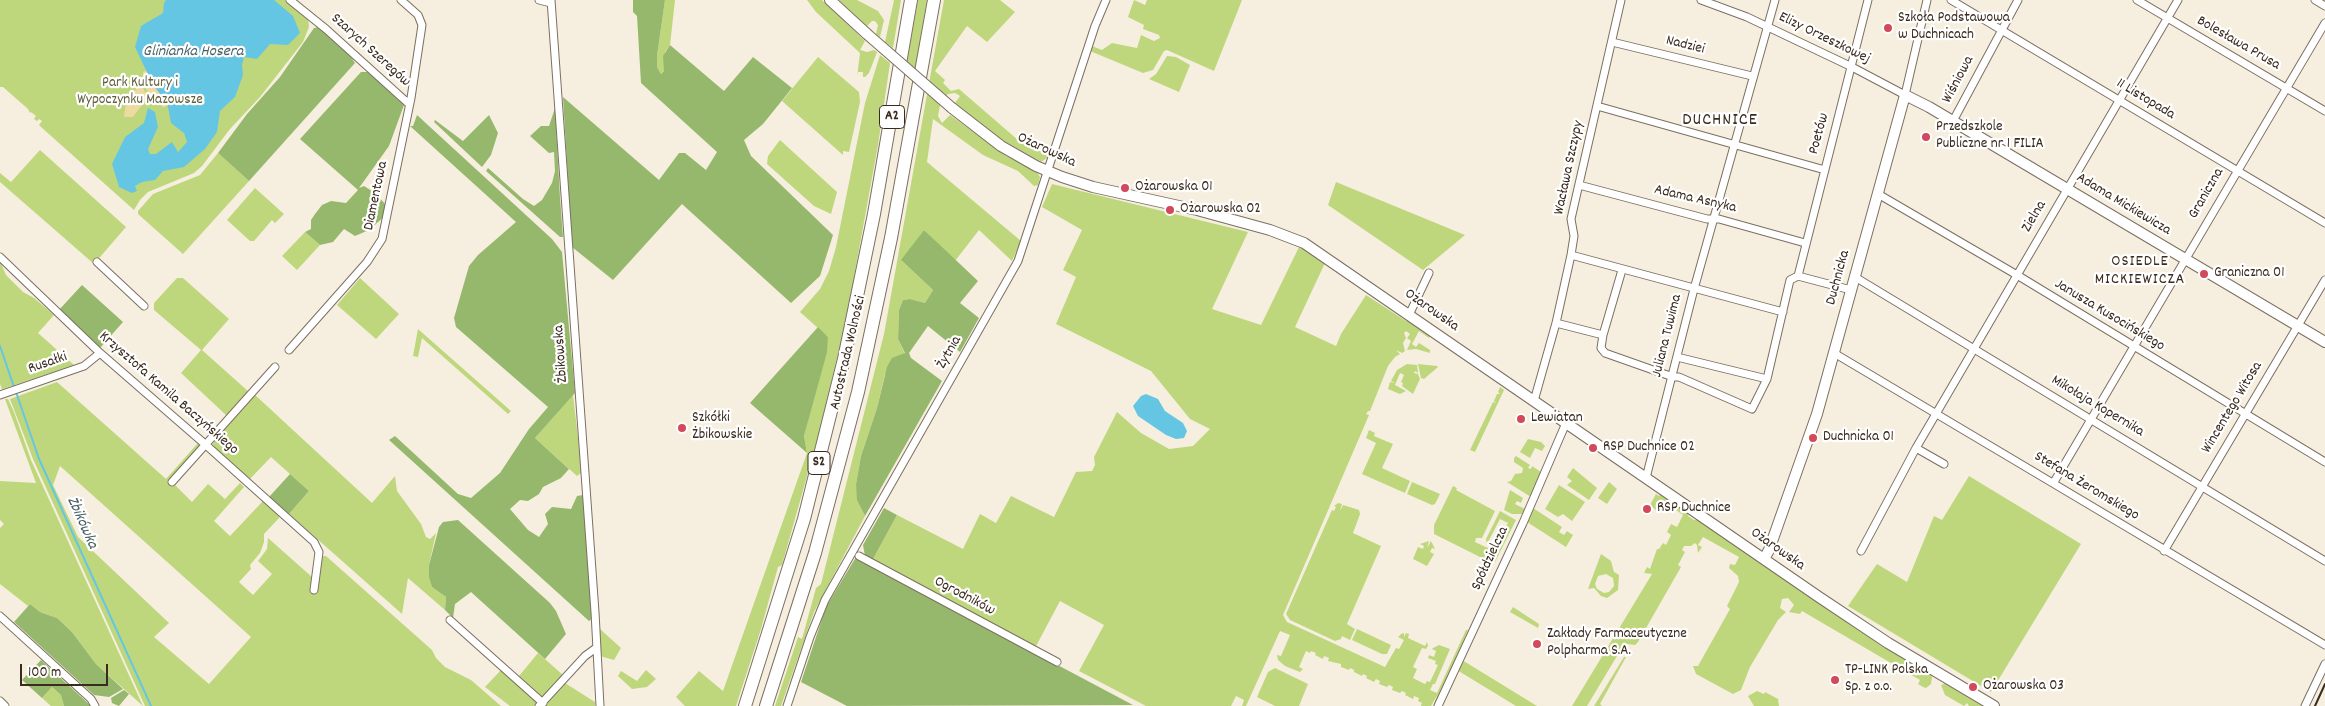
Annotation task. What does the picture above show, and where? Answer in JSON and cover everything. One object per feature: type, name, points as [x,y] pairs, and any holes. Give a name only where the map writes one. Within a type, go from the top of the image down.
[{"type":"highway","name":"A2","points":[[874,214],[912,0]]},
{"type":"highway","name":"Autostrada Wolności","points":[[766,706],[815,553],[858,392],[891,238],[934,0]]},
{"type":"highway","name":"S2","points":[[745,706],[777,610],[826,438],[858,298],[874,214]]},
{"type":"main road","name":"Ożarowska","points":[[830,0],[952,108],[1001,146],[1048,171],[1093,187],[1197,210],[1289,236],[1308,246],[1888,643],[1994,706]]},
{"type":"main road","name":"Adama Mickiewicza","points":[[1905,95],[1914,98],[2325,342]]},
{"type":"main road","name":"Duchnicka","points":[[1764,559],[1770,550],[1810,436],[1905,95]]},
{"type":"street","name":"Szarych Szeregów","points":[[290,0],[333,35],[409,104]]},
{"type":"street","name":"Diamentowa","points":[[289,350],[367,262],[382,239],[409,104],[422,25],[420,18],[400,0]]},
{"type":"street","points":[[539,0],[551,1]]},
{"type":"street","name":"Żytnia","points":[[787,706],[810,636],[825,600],[1018,261],[1095,26],[1106,0]]},
{"type":"street","name":"Wacława Szczypy","points":[[1534,400],[1556,322],[1571,255],[1574,236],[1571,219],[1621,0]]},
{"type":"street","name":"Elizy Orzeszkowej","points":[[1702,0],[1852,67],[1905,95]]},
{"type":"street","points":[[1571,255],[1694,289],[1752,76],[1775,0]]},
{"type":"street","name":"Poetów","points":[[1783,312],[1790,280],[1798,276],[1868,0]]},
{"type":"street","name":"Duchnicka","points":[[1905,95],[1927,0]]},
{"type":"street","name":"11 Listopada","points":[[1951,0],[2325,223]]},
{"type":"street","name":"Wiśniowa","points":[[1953,121],[2018,0]]},
{"type":"street","name":"Bolesława Prusa","points":[[2137,0],[2325,111]]},
{"type":"street","name":"Zielna","points":[[1861,551],[1936,413],[2178,0]]},
{"type":"street","points":[[2315,0],[2325,6]]},
{"type":"street","name":"Żbikowska","points":[[551,1],[600,706]]},
{"type":"street","name":"Graniczna","points":[[2054,482],[2325,23]]},
{"type":"street","name":"Nadziei","points":[[1612,42],[1752,76]]},
{"type":"street","points":[[1597,106],[1825,170]]},
{"type":"street","name":"Adama Asnyka","points":[[1579,185],[1805,243]]},
{"type":"street","name":"Janusza Kusocińskiego","points":[[1878,194],[2017,275],[2134,348],[2325,462]]},
{"type":"street","name":"Krzysztofa Kamila Baczyńskiego","points":[[0,257],[100,353],[301,530],[319,550],[314,590]]},
{"type":"street","points":[[97,262],[144,306]]},
{"type":"street","points":[[1622,270],[1601,344],[1605,353],[1679,378],[1752,409],[1767,379],[1783,312]]},
{"type":"street","points":[[1409,315],[1429,273]]},
{"type":"street","points":[[1798,276],[1851,290]]},
{"type":"street","name":"Mikołaja Kopernika","points":[[1855,277],[2325,561]]},
{"type":"street","name":"Wincentego Witosa","points":[[2164,551],[2325,280]]},
{"type":"street","name":"Juliana Tuwima","points":[[1646,478],[1694,289],[1783,312]]},
{"type":"street","points":[[1556,322],[1604,335]]},
{"type":"street","name":"Rusałki","points":[[0,395],[84,366],[100,353]]},
{"type":"street","name":"Stefana Żeromskiego","points":[[1834,353],[2054,482],[2164,551],[2325,645]]},
{"type":"street","points":[[1677,357],[1767,379]]},
{"type":"street","points":[[172,482],[275,367]]},
{"type":"street","name":"Spółdzielcza","points":[[1438,706],[1523,523],[1566,423]]},
{"type":"street","points":[[1916,448],[1944,464]]},
{"type":"street","name":"Ogrodników","points":[[859,556],[1057,662]]},
{"type":"street","points":[[0,616],[91,699],[95,706]]},
{"type":"street","points":[[450,620],[541,704],[585,656],[596,648]]},
{"type":"street","points":[[2305,706],[2325,664]]},
{"type":"street","points":[[0,701],[5,706]]},
{"type":"green space","name":"Park Kultury i Wypoczynku Mazowsze","points":[[0,0],[287,0],[308,18],[309,27],[303,42],[260,97],[230,129],[202,166],[194,173],[148,192],[134,210],[41,127],[39,125],[42,121],[34,119],[36,116],[30,113],[3,87],[0,87]]},
{"type":"green space","points":[[633,0],[665,0],[657,56],[657,67],[661,74],[664,71],[663,56],[670,45],[724,91],[753,57],[792,88],[763,124],[744,140],[751,156],[833,235],[820,276],[791,303],[682,204],[613,280],[572,247],[563,97],[659,180],[679,153],[685,153],[706,170],[717,152],[641,83],[637,16],[633,12]]},
{"type":"green space","points":[[665,0],[675,0],[670,45],[665,52],[664,71],[661,74],[657,67],[657,56]]},
{"type":"green space","points":[[807,0],[822,0],[865,41],[860,50],[867,52],[874,50],[877,52],[869,73],[865,77],[863,77],[863,72],[858,72],[857,77],[860,53],[816,12]]},
{"type":"green space","points":[[839,0],[857,0],[878,11],[884,20],[880,37],[876,34],[878,25],[875,21],[872,21],[867,26]]},
{"type":"green space","points":[[894,0],[901,0],[893,48],[885,42]]},
{"type":"green space","points":[[918,0],[927,0],[915,69],[907,62]]},
{"type":"green space","points":[[944,0],[1000,0],[1015,12],[987,42],[967,26],[935,71],[945,80],[943,83],[951,91],[959,89],[1018,140],[1046,154],[1047,158],[1041,162],[994,135],[955,103],[960,96],[955,93],[948,94],[940,105],[938,116],[942,123],[950,115],[1006,156],[1037,172],[1040,177],[1038,185],[1034,186],[1018,171],[983,155],[933,119],[927,162],[1021,241],[1012,261],[979,230],[955,261],[924,230],[902,261],[933,290],[925,303],[910,299],[903,300],[899,310],[898,339],[905,354],[885,374],[877,408],[861,456],[856,484],[861,508],[865,516],[814,612],[781,706],[775,706],[798,637],[802,639],[816,588],[821,584],[884,334]]},
{"type":"green space","points":[[1134,0],[1145,5],[1147,0],[1242,0],[1214,71],[1167,50],[1164,51],[1153,70],[1143,73],[1090,51],[1092,46],[1102,50],[1112,43],[1137,48],[1141,35],[1154,41],[1160,38],[1159,35],[1143,29],[1144,25],[1128,17]]},
{"type":"green space","points":[[318,27],[349,54],[355,63],[249,181],[218,153],[247,114],[280,77],[314,28]]},
{"type":"green space","points":[[880,55],[890,63],[878,145],[846,321],[818,437],[782,565],[778,567],[761,629],[736,706],[685,706],[676,697],[699,671],[723,691],[807,453],[804,436],[828,337],[800,312],[820,289],[829,271],[836,247],[865,103]]},
{"type":"green space","points":[[1167,56],[1176,57],[1190,65],[1179,92],[1149,79],[1156,74]]},
{"type":"green space","points":[[818,57],[859,92],[860,102],[849,152],[843,151],[843,155],[782,101]]},
{"type":"green space","points":[[361,72],[369,72],[404,105],[389,146],[359,188],[364,186],[375,193],[387,206],[386,215],[369,230],[355,236],[344,229],[333,242],[320,245],[305,232],[311,229],[311,220],[315,214],[322,205],[331,201],[346,203],[358,190],[300,139]]},
{"type":"green space","points":[[555,108],[563,237],[560,237],[486,171],[488,168],[523,199],[534,206],[542,200],[552,183],[555,171],[554,152],[549,153],[530,136],[541,126],[549,126]]},
{"type":"green space","points":[[417,115],[552,239],[562,252],[575,393],[535,438],[569,469],[561,478],[543,487],[539,494],[528,501],[520,500],[510,509],[528,530],[539,537],[548,524],[545,514],[552,507],[571,509],[577,496],[583,495],[593,618],[589,621],[389,440],[395,436],[458,494],[471,498],[500,473],[529,429],[548,407],[456,327],[454,318],[469,266],[478,255],[516,222],[410,126],[413,126]]},
{"type":"green space","points":[[489,115],[498,133],[491,155],[482,167],[434,122],[435,120],[463,141]]},
{"type":"green space","points":[[780,140],[837,192],[831,214],[814,206],[767,164],[768,156]]},
{"type":"green space","points":[[40,150],[126,227],[94,264],[0,182],[0,173],[11,182]]},
{"type":"green space","points":[[218,153],[249,181],[183,254],[138,214],[138,211],[153,194],[200,175]]},
{"type":"green space","points":[[1336,182],[1465,235],[1423,270],[1328,205]]},
{"type":"green space","points":[[1052,184],[1248,232],[1212,309],[1261,325],[1300,245],[1325,263],[1295,327],[1336,346],[1341,334],[1366,295],[1406,321],[1407,317],[1430,336],[1429,338],[1419,331],[1412,344],[1416,347],[1419,343],[1430,350],[1430,353],[1416,349],[1407,350],[1411,341],[1407,338],[1410,334],[1406,331],[1404,333],[1406,338],[1403,343],[1405,351],[1402,353],[1396,350],[1400,354],[1388,366],[1370,411],[1366,414],[1369,415],[1283,615],[1287,622],[1385,667],[1396,648],[1399,649],[1404,640],[1398,637],[1401,634],[1404,633],[1404,637],[1406,633],[1409,634],[1408,638],[1425,646],[1427,642],[1428,646],[1426,649],[1422,648],[1413,667],[1417,669],[1413,678],[1425,684],[1427,681],[1430,682],[1438,665],[1435,664],[1436,661],[1428,658],[1429,655],[1434,657],[1436,651],[1432,649],[1439,645],[1450,649],[1435,684],[1433,684],[1430,690],[1437,693],[1466,630],[1468,630],[1435,706],[1433,706],[1438,694],[1431,706],[1421,706],[1422,703],[1418,701],[1419,698],[1414,696],[1413,699],[1402,691],[1400,693],[1392,690],[1393,687],[1389,685],[1387,687],[1379,684],[1380,681],[1376,679],[1374,682],[1363,674],[1362,676],[1350,668],[1349,670],[1341,667],[1341,664],[1328,661],[1329,658],[1324,656],[1323,659],[1311,651],[1310,653],[1306,651],[1299,667],[1303,669],[1300,672],[1285,666],[1278,660],[1277,655],[1281,656],[1290,635],[1280,631],[1246,706],[1242,706],[1244,700],[1236,696],[1231,706],[1146,706],[1079,671],[1104,625],[1060,601],[1035,648],[872,561],[897,515],[963,549],[980,514],[996,523],[1011,496],[1054,517],[1076,472],[1092,471],[1095,465],[1094,457],[1117,412],[1141,433],[1169,449],[1193,446],[1210,429],[1190,419],[1151,371],[1056,324],[1076,277],[1063,270],[1082,230],[1042,207]]},
{"type":"green space","points":[[255,188],[284,214],[275,223],[272,220],[254,241],[250,241],[227,220]]},
{"type":"green space","points":[[924,230],[978,281],[960,303],[979,318],[960,352],[928,326],[909,353],[911,358],[942,381],[865,516],[857,500],[856,484],[861,456],[877,408],[887,367],[892,358],[905,353],[898,339],[899,310],[903,300],[910,299],[925,303],[933,290],[901,260]]},
{"type":"green space","points":[[305,232],[320,245],[297,270],[282,256]]},
{"type":"green space","points":[[0,261],[6,275],[23,292],[34,298],[54,315],[38,333],[74,365],[0,390],[2,389],[0,384]]},
{"type":"green space","points":[[177,278],[183,278],[229,319],[202,350],[249,392],[227,416],[181,373],[201,350],[154,310],[154,303]]},
{"type":"green space","points":[[360,278],[399,314],[376,339],[337,305]]},
{"type":"green space","points":[[82,285],[123,322],[100,348],[58,311]]},
{"type":"green space","points":[[818,327],[828,337],[827,352],[804,436],[807,453],[750,403]]},
{"type":"green space","points":[[418,329],[511,411],[508,414],[422,338],[418,357],[413,356]]},
{"type":"green space","points":[[1407,364],[1417,365],[1418,373],[1415,371],[1414,373],[1418,374],[1420,379],[1413,394],[1402,386],[1403,383],[1401,382],[1404,375],[1400,373],[1395,385],[1406,391],[1400,394],[1388,389],[1390,382],[1395,383],[1391,381],[1397,370]]},
{"type":"green space","points":[[1418,364],[1438,367],[1424,379],[1421,378]]},
{"type":"green space","points":[[57,382],[166,479],[198,443],[202,446],[171,481],[192,502],[208,484],[225,499],[240,483],[244,487],[214,521],[230,536],[263,501],[279,514],[279,518],[264,534],[264,542],[260,553],[250,565],[251,569],[239,582],[253,595],[272,574],[258,561],[267,549],[268,538],[312,577],[321,556],[326,556],[432,650],[436,658],[445,667],[471,680],[501,706],[145,706],[33,459],[10,399]],"holes":[[[60,466],[251,637],[209,684],[154,637],[169,623],[78,537],[53,485]]]},
{"type":"green space","points":[[1500,387],[1504,390],[1475,452],[1470,450],[1493,402],[1496,403],[1494,401],[1497,394],[1500,394],[1498,392]]},
{"type":"green space","points":[[254,394],[372,503],[395,476],[397,491],[421,524],[426,537],[430,539],[436,533],[429,565],[432,587],[446,597],[445,610],[408,578],[402,614],[289,514],[309,491],[271,457],[250,479],[213,447],[214,439]]},
{"type":"green space","points":[[573,395],[581,463],[581,473],[577,476],[535,438]]},
{"type":"green space","points":[[5,399],[8,399],[14,412],[31,460],[143,706],[96,664],[72,632],[57,618],[40,612],[30,604],[28,606],[0,584],[0,528],[4,524],[0,520],[0,481],[36,483]]},
{"type":"green space","points":[[1369,430],[1375,433],[1374,436],[1393,444],[1382,468],[1410,481],[1405,493],[1362,474],[1376,443],[1366,438]]},
{"type":"green space","points":[[1528,439],[1541,442],[1545,446],[1542,451],[1535,448],[1530,458],[1520,452]]},
{"type":"green space","points":[[1516,456],[1530,465],[1528,468],[1531,469],[1532,466],[1541,472],[1531,497],[1507,482],[1511,481],[1515,474],[1522,473],[1523,468],[1514,462]]},
{"type":"green space","points":[[1573,468],[1597,488],[1589,500],[1567,485],[1572,481],[1567,477]]},
{"type":"green space","points":[[290,474],[309,491],[289,514],[269,497]]},
{"type":"green space","points":[[1969,476],[2081,544],[1991,692],[1848,606],[1877,564],[1907,582],[1934,516],[1942,520]]},
{"type":"green space","points":[[1412,482],[1440,494],[1435,504],[1432,505],[1407,494]]},
{"type":"green space","points":[[1609,482],[1617,489],[1607,504],[1598,498]]},
{"type":"green space","points":[[1559,485],[1585,502],[1572,521],[1563,514],[1558,517],[1545,509]]},
{"type":"green space","points":[[1453,486],[1457,488],[1456,490],[1495,511],[1482,538],[1476,538],[1475,542],[1492,550],[1508,523],[1500,519],[1488,542],[1491,543],[1490,546],[1487,544],[1486,539],[1500,511],[1516,520],[1495,562],[1492,563],[1434,534],[1434,525]]},
{"type":"green space","points":[[1510,490],[1523,498],[1521,503],[1517,501],[1515,504],[1525,509],[1523,514],[1512,514],[1504,510]]},
{"type":"green space","points":[[1656,494],[1659,496],[1661,494],[1669,499],[1666,505],[1663,503],[1657,511],[1650,505]]},
{"type":"green space","points":[[1338,503],[1342,504],[1340,511],[1343,505],[1359,510],[1360,514],[1353,533],[1381,546],[1347,624],[1355,629],[1350,640],[1342,636],[1341,639],[1335,641],[1290,620],[1286,614],[1332,510],[1334,511],[1336,507],[1334,506]]},
{"type":"green space","points":[[1673,504],[1689,513],[1688,516],[1694,520],[1701,520],[1712,530],[1930,672],[1932,677],[1931,684],[1926,688],[1923,687],[1918,684],[1920,680],[1802,611],[1800,614],[1789,612],[1794,605],[1788,598],[1782,599],[1780,608],[1786,612],[1778,620],[1750,667],[1741,690],[1733,694],[1696,674],[1693,666],[1698,666],[1730,609],[1727,606],[1739,582],[1738,576],[1729,568],[1730,564],[1735,565],[1739,557],[1703,537],[1698,545],[1702,547],[1698,553],[1695,543],[1691,546],[1684,546],[1682,550],[1685,552],[1678,565],[1681,567],[1638,642],[1635,645],[1627,644],[1623,646],[1587,706],[1572,706],[1652,574],[1644,573],[1647,567],[1650,569],[1657,549],[1663,543],[1666,545],[1671,535],[1667,532],[1671,524],[1677,527],[1683,515],[1672,507]]},
{"type":"green space","points":[[884,508],[897,515],[872,561],[865,556],[863,545]]},
{"type":"green space","points":[[1533,508],[1562,527],[1559,532],[1564,535],[1567,531],[1573,535],[1566,547],[1527,522]]},
{"type":"green space","points":[[458,520],[550,603],[556,611],[566,634],[545,659],[471,592],[455,604],[453,618],[445,610],[446,597],[432,587],[429,577],[429,565],[439,527],[443,522]]},
{"type":"green space","points":[[1429,541],[1427,548],[1431,541],[1435,549],[1432,548],[1430,552],[1434,554],[1427,566],[1413,559],[1418,547],[1423,549],[1424,546],[1420,544]]},
{"type":"green space","points":[[1601,554],[1611,561],[1614,572],[1619,575],[1618,590],[1607,598],[1601,596],[1594,588],[1588,589]],"holes":[[[1606,574],[1613,578],[1614,586],[1609,592],[1604,593],[1597,589],[1595,584],[1598,576]]]},
{"type":"green space","points":[[856,557],[1133,705],[847,706],[801,682],[826,607]]},
{"type":"green space","points":[[30,604],[40,612],[57,618],[72,632],[96,664],[123,689],[109,697],[94,695],[14,622]]},
{"type":"green space","points":[[1513,607],[1539,624],[1538,628],[1510,612]]},
{"type":"green space","points":[[600,629],[621,648],[614,660],[603,657],[600,654]]},
{"type":"green space","points":[[1357,629],[1391,645],[1387,654],[1382,654],[1352,640]]},
{"type":"green space","points":[[538,653],[563,675],[562,679],[544,699],[519,676]]},
{"type":"green space","points":[[1624,657],[1626,657],[1600,704],[1602,706],[1594,706]]},
{"type":"green space","points":[[41,660],[90,706],[64,706],[61,695],[52,687],[42,698],[22,680]]},
{"type":"green space","points":[[1462,660],[1537,706],[1516,706],[1457,670]]},
{"type":"green space","points":[[1275,668],[1308,684],[1299,706],[1275,706],[1257,697],[1268,672]]},
{"type":"green space","points":[[501,670],[540,703],[537,706],[510,706],[485,687]]},
{"type":"green space","points":[[646,670],[656,679],[647,687],[632,689],[618,676],[621,671],[637,681]]},
{"type":"green space","points":[[565,683],[595,702],[595,706],[543,706]]},
{"type":"green space","points":[[1946,683],[1988,706],[1969,706],[1967,703],[1964,706],[1945,695],[1941,685]]},
{"type":"green space","points":[[52,687],[61,695],[64,706],[51,706],[42,698]]},
{"type":"green space","points":[[124,690],[129,694],[119,706],[112,703],[111,698]]},
{"type":"green space","points":[[1757,691],[1764,694],[1765,692],[1778,699],[1779,706],[1754,706],[1748,696]]},
{"type":"sand","points":[[147,70],[154,87],[168,104],[163,108],[159,99],[149,94],[146,88],[143,72]]},
{"type":"sand","points":[[142,87],[148,97],[133,117],[124,117],[127,94]]},
{"type":"water","name":"Glinianka Hosera","points":[[166,0],[274,0],[293,16],[300,33],[288,45],[270,44],[257,59],[244,57],[242,65],[243,75],[235,97],[220,111],[217,132],[205,149],[184,167],[163,171],[155,180],[142,182],[135,186],[137,191],[132,193],[119,187],[112,164],[125,137],[144,123],[148,108],[155,112],[158,127],[148,149],[150,154],[156,154],[172,142],[178,152],[187,142],[184,133],[171,123],[167,102],[153,85],[135,47],[141,26],[163,13]]},
{"type":"water","points":[[1146,394],[1158,399],[1165,411],[1183,423],[1187,431],[1184,438],[1176,439],[1166,435],[1138,416],[1133,406],[1141,396]]},
{"type":"waterway","name":"Żbikówka","points":[[0,346],[14,387]]},
{"type":"waterway","name":"Żbikówka","points":[[16,392],[39,459],[151,706]]},
{"type":"railway","points":[[2315,706],[2325,684]]},
{"type":"place","name":"Szkoła Podstawowa w Duchnicach","points":[[1888,28]]},
{"type":"place","name":"Przedszkole Publiczne nr 1 FILIA","points":[[1926,137]]},
{"type":"place","name":"Ożarowska 01","points":[[1125,188]]},
{"type":"place","name":"Ożarowska 02","points":[[1170,210]]},
{"type":"place","name":"Graniczna 01","points":[[2204,274]]},
{"type":"place","name":"Lewiatan","points":[[1521,419]]},
{"type":"place","name":"Szkółki Żbikowskie","points":[[682,428]]},
{"type":"place","name":"Duchnicka 01","points":[[1813,438]]},
{"type":"place","name":"RSP Duchnice 02","points":[[1593,448]]},
{"type":"place","name":"RSP Duchnice","points":[[1647,509]]},
{"type":"place","name":"Zakłady Farmaceutyczne Polpharma S.A.","points":[[1537,644]]},
{"type":"place","name":"TP-LINK Polska Sp. z o.o.","points":[[1835,680]]},
{"type":"place","name":"Ożarowska 03","points":[[1973,687]]},
{"type":"district","name":"DUCHNICE","points":[[1720,122]]},
{"type":"district","name":"OSIEDLE MICKIEWICZA","points":[[2140,272]]}]
